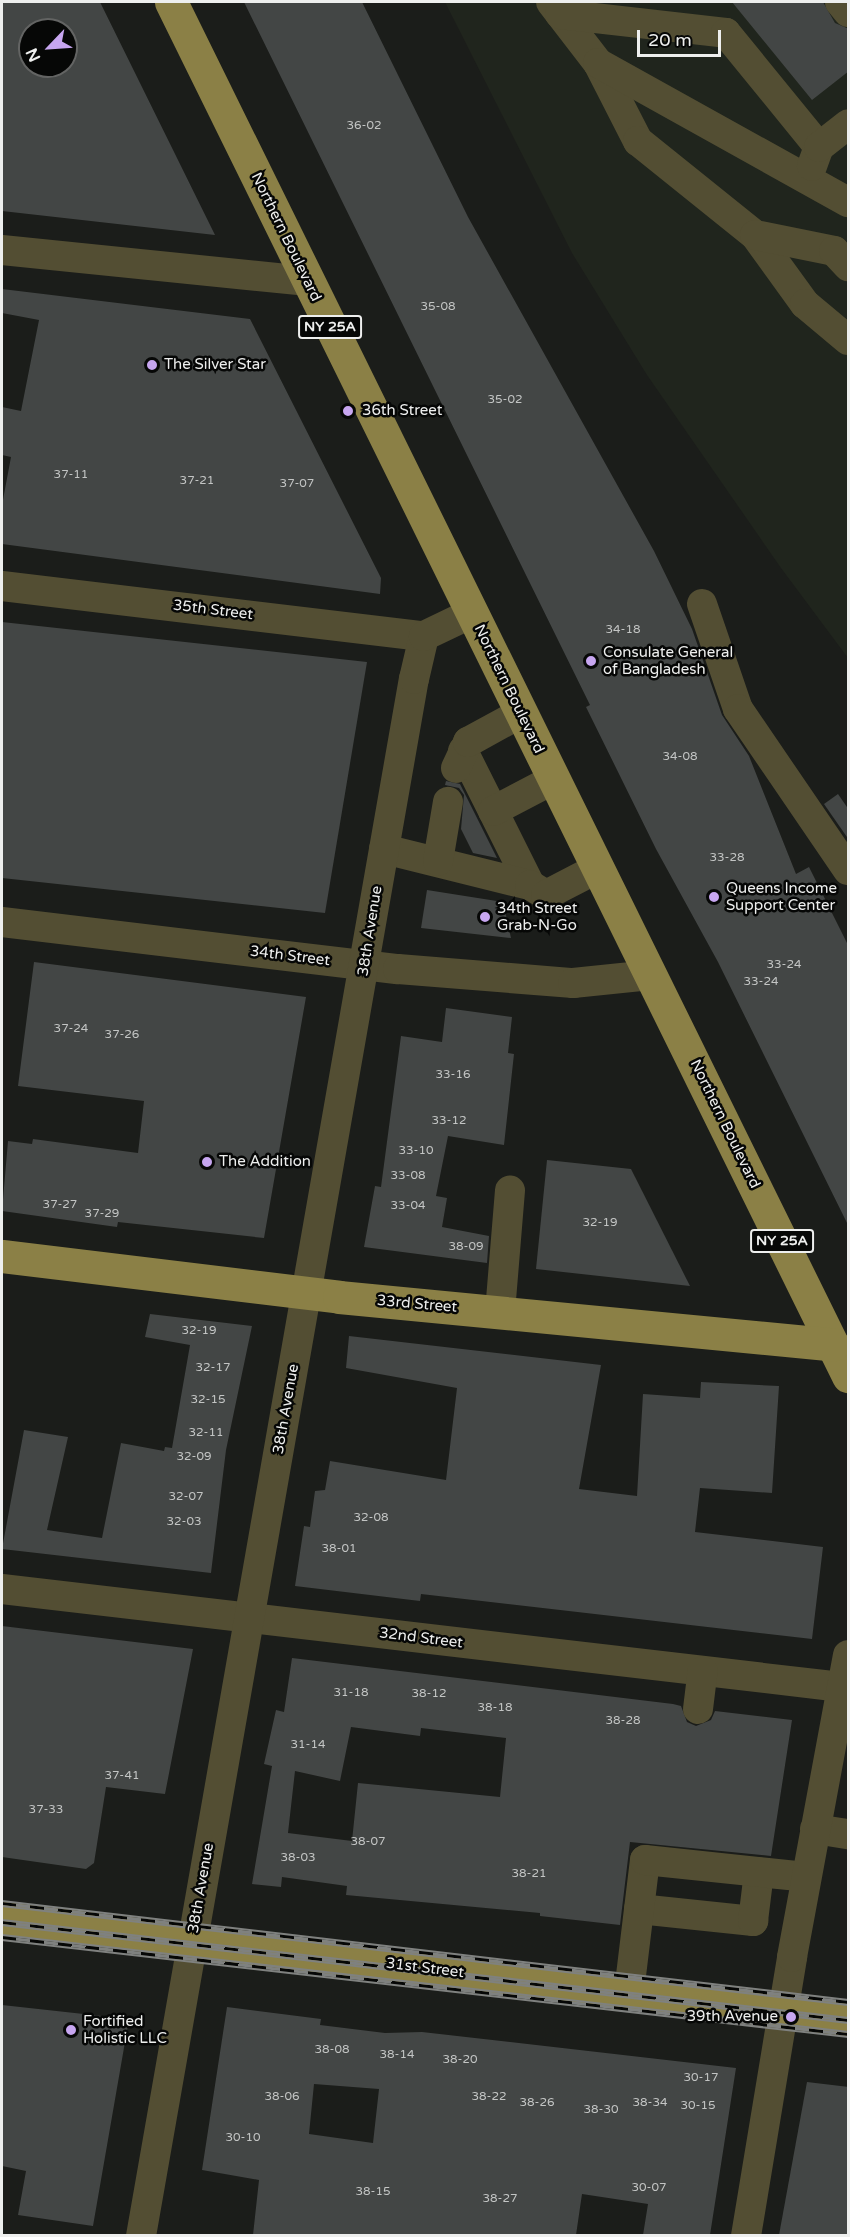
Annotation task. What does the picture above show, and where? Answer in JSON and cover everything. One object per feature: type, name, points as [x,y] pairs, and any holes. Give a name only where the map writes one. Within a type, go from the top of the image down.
[{"type":"main road","name":"Northern Boulevard","points":[[171,2],[849,1376]]},
{"type":"main road","name":"33rd Street","points":[[2,1256],[307,1293],[833,1345]]},
{"type":"main road","name":"31st Street","points":[[2,1918],[849,2019]]},
{"type":"street","points":[[840,2],[849,12]]},
{"type":"street","points":[[556,8],[598,63],[638,141],[754,235],[805,304],[849,340]]},
{"type":"street","points":[[556,8],[726,33],[819,147]]},
{"type":"street","points":[[598,63],[849,202]]},
{"type":"street","points":[[808,180],[819,147],[849,124]]},
{"type":"street","points":[[754,235],[834,251],[849,266]]},
{"type":"street","points":[[2,250],[308,281]]},
{"type":"street","name":"35th Street","points":[[2,586],[424,636]]},
{"type":"street","points":[[702,604],[738,709],[849,870]]},
{"type":"street","points":[[424,636],[472,613]]},
{"type":"street","name":"38th Avenue","points":[[141,2235],[384,849],[424,636]]},
{"type":"street","points":[[521,713],[468,742],[458,762],[493,811],[530,885]]},
{"type":"street","points":[[493,811],[554,779]]},
{"type":"street","points":[[438,861],[448,802]]},
{"type":"street","points":[[384,849],[530,885],[546,895],[598,868]]},
{"type":"street","name":"34th Street","points":[[2,922],[364,965],[591,984],[651,975]]},
{"type":"street","points":[[500,1312],[510,1190]]},
{"type":"street","name":"32nd Street","points":[[2,1589],[841,1686]]},
{"type":"street","points":[[746,2235],[806,1877],[841,1686],[849,1655]]},
{"type":"street","points":[[698,1708],[703,1671]]},
{"type":"street","points":[[815,1829],[849,1834]]},
{"type":"street","points":[[629,1992],[645,1860],[806,1877]]},
{"type":"street","points":[[639,1909],[753,1922],[759,1872]]},
{"type":"shaded area","points":[[445,2],[848,2],[848,658],[781,568],[647,375],[572,253]]},
{"type":"building","points":[[2,2],[100,2],[215,235],[2,211]]},
{"type":"building","points":[[244,2],[362,2],[468,217],[654,551],[692,629],[722,715],[749,756],[796,874],[809,867],[849,947],[849,1227],[718,962],[656,849],[586,707],[590,705]]},
{"type":"building","points":[[732,2],[823,2],[835,23],[849,29],[849,71],[812,100]]},
{"type":"building","points":[[2,289],[250,319],[381,578],[380,594],[2,544],[2,505],[11,457],[2,455],[2,407],[21,411],[39,320],[2,313]]},
{"type":"building","points":[[2,622],[367,662],[325,913],[2,878]]},
{"type":"building","points":[[446,781],[460,784],[497,858],[473,853],[461,829],[464,795],[459,788],[445,785]]},
{"type":"building","points":[[838,794],[849,810],[849,840],[824,804]]},
{"type":"building","points":[[427,890],[503,902],[511,938],[421,928]]},
{"type":"building","points":[[34,962],[306,997],[264,1238],[118,1222],[117,1227],[2,1211],[8,1141],[32,1144],[33,1139],[138,1153],[144,1101],[18,1086]]},
{"type":"building","points":[[446,1008],[512,1017],[508,1053],[514,1054],[504,1145],[448,1136],[436,1196],[447,1198],[442,1227],[489,1236],[487,1263],[364,1247],[375,1186],[381,1187],[401,1036],[442,1042]]},
{"type":"building","points":[[547,1160],[631,1169],[690,1286],[536,1269]]},
{"type":"building","points":[[150,1314],[252,1326],[226,1450],[211,1573],[2,1549],[24,1430],[68,1437],[47,1530],[102,1538],[121,1443],[164,1451],[165,1447],[172,1448],[190,1345],[145,1337]]},
{"type":"building","points":[[349,1336],[601,1365],[579,1489],[637,1496],[643,1394],[700,1398],[701,1382],[779,1386],[772,1493],[700,1488],[695,1532],[823,1547],[812,1639],[421,1594],[420,1601],[295,1586],[304,1526],[310,1527],[315,1491],[325,1490],[330,1461],[446,1480],[457,1388],[346,1368]]},
{"type":"building","points":[[2,1626],[193,1649],[165,1794],[106,1787],[94,1863],[86,1869],[2,1857]]},
{"type":"building","points":[[292,1658],[673,1704],[681,1706],[687,1722],[696,1726],[711,1720],[715,1711],[792,1720],[771,1856],[630,1842],[620,1925],[540,1916],[540,1913],[346,1895],[347,1886],[282,1877],[281,1887],[252,1884],[272,1766],[264,1764],[276,1710],[284,1712]],"holes":[[[351,1727],[420,1736],[421,1728],[506,1738],[500,1797],[358,1783],[352,1841],[288,1833],[295,1771],[340,1781]]]},
{"type":"building","points":[[2,2005],[129,2019],[93,2226],[18,2215],[26,2171],[2,2166]]},
{"type":"building","points":[[227,2007],[321,2019],[320,2025],[385,2033],[422,2032],[736,2068],[710,2235],[643,2235],[648,2204],[582,2194],[576,2235],[253,2235],[259,2180],[202,2170]],"holes":[[[314,2084],[379,2089],[373,2143],[309,2134]]]},
{"type":"building","points":[[807,2082],[849,2087],[849,2235],[779,2235]]},
{"type":"railway","points":[[2,1903],[848,2002]]},
{"type":"railway","points":[[2,1922],[848,2020]]},
{"type":"railway","points":[[2,1937],[848,2034]]},
{"type":"place","name":"The Silver Star","points":[[152,365]]},
{"type":"place","name":"36th Street","points":[[348,411]]},
{"type":"place","name":"Consulate General of Bangladesh","points":[[591,661]]},
{"type":"place","name":"Queens Income Support Center","points":[[714,897]]},
{"type":"place","name":"34th Street Grab-N-Go","points":[[485,917]]},
{"type":"place","name":"The Addition","points":[[207,1162]]},
{"type":"place","name":"39th Avenue","points":[[791,2017]]},
{"type":"place","name":"Fortified Holistic LLC","points":[[71,2030]]}]
